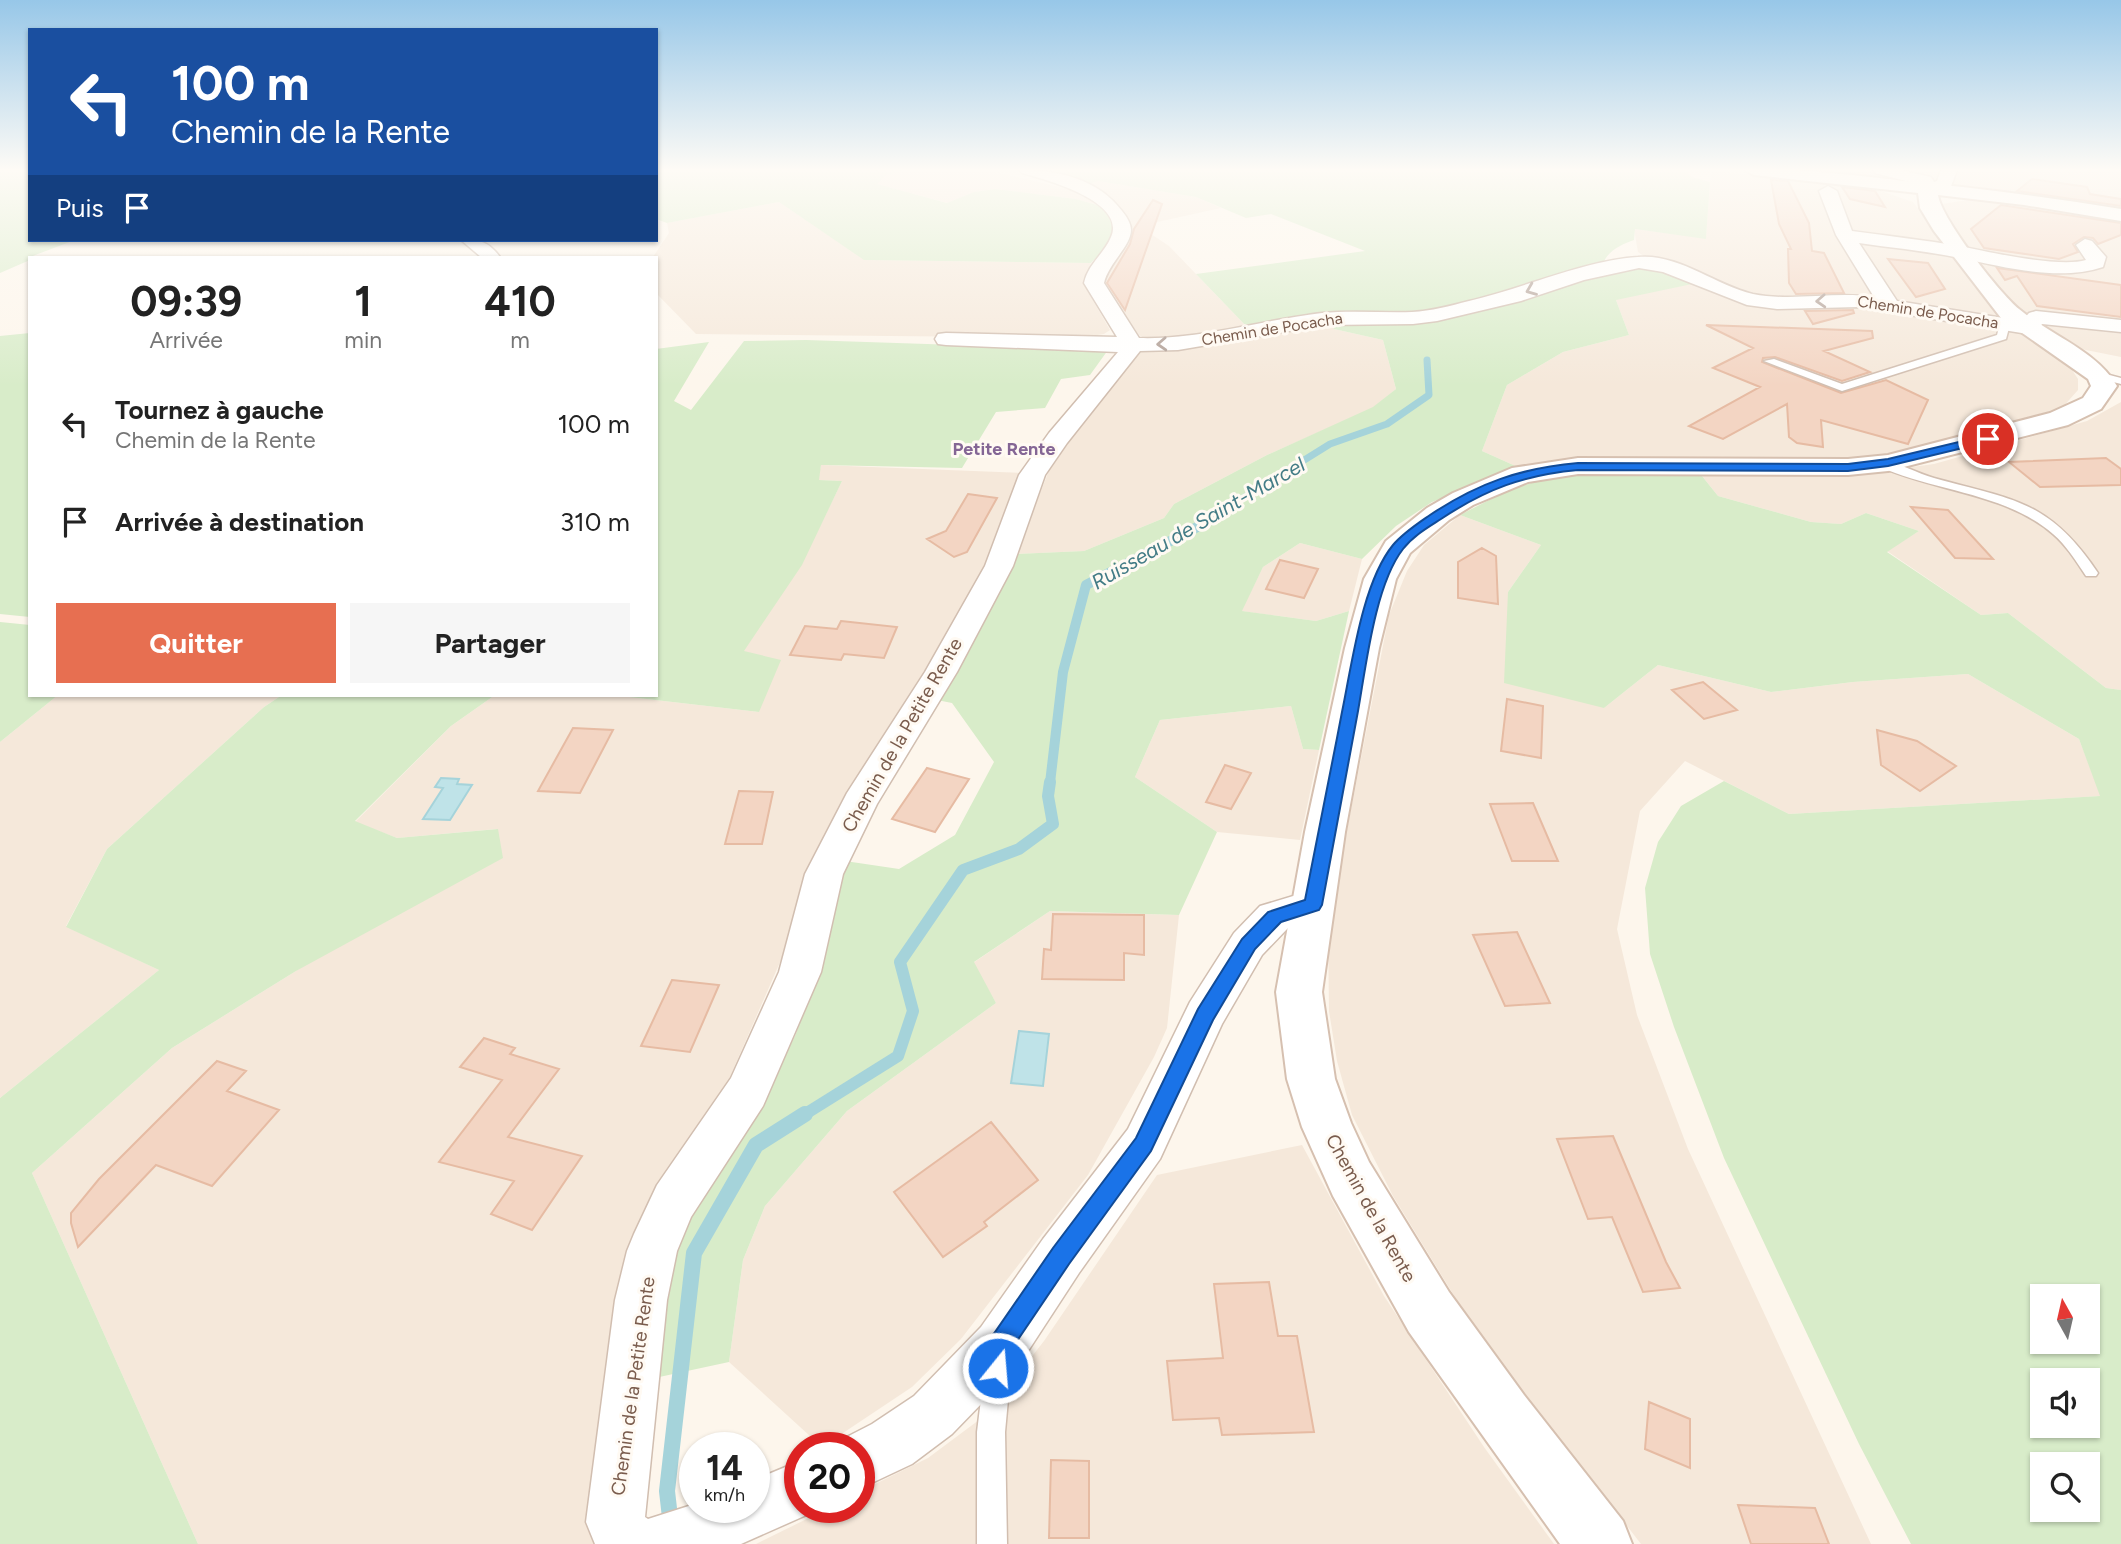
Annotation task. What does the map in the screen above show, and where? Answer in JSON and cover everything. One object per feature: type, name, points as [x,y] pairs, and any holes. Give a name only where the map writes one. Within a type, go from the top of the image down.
[{"type":"street","points":[[473,242],[485,250],[488,256]]},
{"type":"street","points":[[1117,242],[1095,274],[1094,283],[1131,343]]},
{"type":"street","points":[[1849,242],[1889,304]]},
{"type":"street","points":[[1893,242],[1960,252],[1992,260],[2084,267],[2096,263],[2096,257],[2085,244]]},
{"type":"street","name":"Chemin de la Rente","points":[[1600,1544],[1503,1416],[1429,1312],[1351,1179],[1327,1128],[1311,1079],[1299,992],[1362,648],[1380,579],[1397,548],[1413,532],[1463,499],[1501,481],[1541,470],[1578,466],[1819,468],[1883,463],[2059,419],[2085,408],[2099,398],[2109,378],[2028,328],[2010,313],[1953,242]]},
{"type":"street","name":"Chemin de Pocacha","points":[[946,339],[1178,343],[1324,319],[1413,318],[1514,297],[1579,275],[1639,262],[1668,267],[1747,299],[1777,303],[1859,300],[2028,328]]},
{"type":"street","points":[[2028,328],[2036,317],[2121,326]]},
{"type":"street","name":"Chemin de la Petite Rente","points":[[784,1495],[651,1541],[615,1522],[641,1300],[652,1251],[674,1201],[747,1092],[800,972],[824,874],[866,790],[941,671],[999,566],[1032,475],[1058,438],[1129,353],[1131,343]]},
{"type":"street","points":[[875,1453],[933,1415],[1000,1346],[1061,1256],[1144,1144],[1205,1015],[1248,944],[1274,917],[1313,905]]},
{"type":"lane","points":[[1770,361],[1842,388],[2002,337],[2005,324]]},
{"type":"lane","points":[[1883,463],[1912,476],[1995,498],[2039,517],[2072,546],[2091,573]]},
{"type":"lane","points":[[992,1544],[991,1432],[1000,1346]]},
{"type":"shaded area","points":[[663,242],[838,242],[865,260],[1091,263],[1086,281],[1087,290],[1110,330],[1104,334],[1078,338],[696,334],[658,295],[658,256],[654,256]]},
{"type":"shaded area","points":[[1123,242],[1163,242],[1247,327],[1181,339],[1146,339],[1139,335],[1101,278]]},
{"type":"shaded area","points":[[1636,242],[1943,242],[1997,314],[2072,370],[2078,379],[2078,390],[2062,408],[1888,454],[1858,458],[1520,468],[1482,451],[1507,385],[1563,352],[1629,335],[1616,300],[1649,260],[1638,252]]},
{"type":"shaded area","points":[[1964,242],[2121,242],[2121,357],[2076,348],[2032,323]]},
{"type":"shaded area","points":[[1329,322],[1334,329],[1383,340],[1396,389],[1373,408],[1267,455],[1174,504],[1164,518],[1084,551],[1016,554],[1052,463],[1137,351]]},
{"type":"shaded area","points":[[2121,402],[2121,690],[2106,688],[2008,613],[1981,615],[1887,551],[1919,531],[1866,513],[1841,524],[1811,522],[1718,496],[1702,476],[1868,473],[1934,464],[2087,421]]},
{"type":"shaded area","points":[[821,465],[1022,473],[1002,537],[919,683],[846,794],[813,861],[794,930],[726,1086],[596,1544],[198,1544],[32,1173],[172,1048],[296,971],[497,829],[397,838],[355,822],[451,726],[492,697],[629,697],[759,712],[743,651],[801,565],[842,481],[818,480]]},
{"type":"shaded area","points":[[1460,515],[1541,545],[1508,592],[1604,708],[1658,665],[1771,692],[1853,682],[1968,674],[2079,739],[2101,796],[1789,814],[1685,761],[1640,811],[1617,929],[1637,1015],[1688,1149],[1871,1544],[1641,1544],[1472,1325],[1393,1196],[1352,1115],[1337,1061],[1329,1011],[1328,927],[1389,615],[1407,571],[1424,545]]},
{"type":"shaded area","points":[[1300,543],[1362,559],[1349,611],[1316,621],[1241,611],[1263,567]]},
{"type":"shaded area","points":[[56,697],[279,697],[264,707],[107,849],[66,926],[159,970],[0,1098],[0,742]]},
{"type":"shaded area","points":[[1291,706],[1303,749],[1319,750],[1300,840],[1217,832],[1135,777],[1160,720]]},
{"type":"shaded area","points":[[1050,911],[1179,915],[1167,1028],[1154,1057],[1088,1175],[961,1339],[912,1387],[844,1432],[806,1432],[729,1362],[743,1260],[765,1206],[847,1111],[996,1003],[973,963]]},
{"type":"shaded area","points":[[1302,1145],[1384,1296],[1484,1447],[1554,1544],[756,1544],[799,1523],[875,1523],[875,1484],[928,1458],[987,1414],[1044,1341],[1157,1175]]},
{"type":"green space","points":[[0,242],[70,242],[28,256],[28,261],[0,273]]},
{"type":"green space","points":[[838,242],[1111,242],[1091,263],[864,260]]},
{"type":"green space","points":[[1342,242],[1629,242],[1611,252],[1603,264],[1438,311],[1247,327],[1196,274],[1365,251]]},
{"type":"green space","points":[[1651,266],[1697,283],[1616,300],[1629,335],[1563,352],[1507,385],[1482,451],[1520,468],[1432,502],[1396,526],[1362,559],[1300,543],[1263,567],[1242,611],[1316,621],[1349,611],[1319,750],[1303,749],[1291,706],[1160,720],[1135,777],[1217,832],[1179,915],[1050,911],[974,962],[996,1003],[847,1111],[765,1206],[743,1260],[729,1362],[650,1379],[676,1231],[770,1085],[795,1036],[817,978],[845,861],[899,869],[955,835],[994,762],[952,703],[932,699],[1016,554],[1084,551],[1164,518],[1174,504],[1267,455],[1373,407],[1396,389],[1383,340],[1334,329],[1329,322],[1525,299],[1616,270]]},
{"type":"green space","points":[[28,333],[28,617],[0,614],[0,336]]},
{"type":"green space","points":[[806,340],[1108,350],[1090,375],[1061,379],[1045,408],[996,412],[962,468],[821,465],[819,480],[842,481],[802,565],[744,651],[781,660],[759,712],[629,697],[658,697],[658,349],[709,342],[674,401],[691,410],[744,341]]},
{"type":"green space","points":[[1591,473],[1702,476],[1718,496],[1811,522],[1841,524],[1866,513],[1919,531],[1887,552],[1981,615],[2008,613],[2106,688],[2121,690],[2121,1544],[1911,1544],[1859,1444],[1724,1158],[1674,1027],[1650,954],[1645,888],[1658,842],[1681,806],[1724,781],[1789,814],[2100,796],[2079,739],[1968,674],[1853,682],[1771,692],[1658,665],[1604,708],[1504,683],[1508,592],[1541,545],[1460,515],[1493,498],[1554,477]]},
{"type":"green space","points":[[0,622],[28,625],[28,697],[56,697],[0,742]]},
{"type":"green space","points":[[279,697],[492,697],[451,726],[355,821],[397,838],[498,829],[503,858],[296,971],[172,1048],[32,1173],[198,1544],[0,1544],[0,1098],[159,970],[66,927],[107,849],[264,707]]},
{"type":"water","points":[[441,778],[459,779],[457,784],[472,785],[450,820],[423,819],[443,788],[435,787]]},
{"type":"water","points":[[1019,1031],[1049,1034],[1043,1086],[1011,1083]]},
{"type":"building","points":[[1149,242],[1125,310],[1107,283],[1130,244]]},
{"type":"building","points":[[1788,242],[1811,242],[1812,251],[1824,253],[1844,293],[1796,294],[1789,283],[1788,249],[1791,249]]},
{"type":"building","points":[[1980,242],[2076,242],[2073,244],[2078,252],[2059,259],[1984,248]]},
{"type":"building","points":[[1888,259],[1928,263],[1945,289],[1916,297]]},
{"type":"building","points":[[1997,268],[2121,285],[2121,317],[2037,306],[2017,276],[2005,280]]},
{"type":"building","points":[[1853,310],[1854,313],[1813,324],[1805,311]]},
{"type":"building","points":[[1706,325],[1872,331],[1873,338],[1824,351],[1870,372],[1842,381],[1775,357],[1763,358],[1762,362],[1841,393],[1886,380],[1928,400],[1908,444],[1821,420],[1823,447],[1797,443],[1789,437],[1787,404],[1723,439],[1689,426],[1760,387],[1713,368],[1753,348]]},
{"type":"building","points":[[2106,458],[2121,469],[2121,485],[2040,487],[2009,462]]},
{"type":"building","points":[[968,494],[997,498],[967,552],[954,557],[927,539],[946,531]]},
{"type":"building","points":[[1911,507],[1948,510],[1993,559],[1955,558]]},
{"type":"building","points":[[1482,548],[1496,556],[1498,604],[1458,598],[1458,562]]},
{"type":"building","points":[[1280,560],[1318,569],[1304,598],[1266,589]]},
{"type":"building","points":[[841,621],[897,627],[884,658],[844,654],[841,660],[790,655],[805,626],[837,629]]},
{"type":"building","points":[[1703,682],[1737,710],[1704,719],[1672,690]]},
{"type":"building","points":[[1507,699],[1543,706],[1541,758],[1501,751]]},
{"type":"building","points":[[573,728],[613,730],[580,793],[538,791]]},
{"type":"building","points":[[1877,730],[1917,741],[1956,766],[1920,791],[1881,765]]},
{"type":"building","points":[[1225,765],[1251,773],[1231,809],[1206,802]]},
{"type":"building","points":[[927,768],[969,779],[935,832],[892,819]]},
{"type":"building","points":[[739,791],[773,792],[762,844],[725,844]]},
{"type":"building","points":[[1533,803],[1558,861],[1512,861],[1490,804]]},
{"type":"building","points":[[1053,914],[1144,915],[1144,955],[1124,953],[1124,980],[1042,979],[1044,949],[1051,950]]},
{"type":"building","points":[[1517,932],[1550,1003],[1505,1006],[1473,935]]},
{"type":"building","points":[[672,980],[719,985],[690,1052],[641,1046]]},
{"type":"building","points":[[484,1038],[515,1048],[510,1054],[559,1069],[508,1137],[582,1156],[532,1230],[491,1214],[514,1181],[439,1162],[502,1080],[460,1067]]},
{"type":"building","points":[[217,1061],[246,1071],[227,1091],[279,1110],[212,1186],[156,1165],[78,1247],[71,1213],[99,1179]]},
{"type":"building","points":[[991,1122],[1038,1180],[984,1222],[987,1226],[943,1257],[894,1192]]},
{"type":"building","points":[[1613,1136],[1666,1262],[1680,1288],[1643,1292],[1612,1217],[1588,1219],[1557,1139]]},
{"type":"building","points":[[1269,1282],[1278,1336],[1297,1336],[1314,1432],[1222,1435],[1219,1418],[1173,1420],[1167,1361],[1223,1358],[1214,1284]]},
{"type":"building","points":[[1649,1402],[1690,1419],[1690,1468],[1645,1449]]},
{"type":"building","points":[[1051,1460],[1089,1461],[1089,1538],[1049,1538]]},
{"type":"building","points":[[1738,1505],[1815,1508],[1829,1544],[1751,1544]]},
{"type":"waterway","name":"Ruisseau de Saint-Marcel","points":[[1200,525],[1330,444],[1387,424],[1429,395],[1427,360]]},
{"type":"waterway","name":"Ruisseau de Saint-Marcel","points":[[1050,783],[1063,672],[1086,585],[1203,524]]},
{"type":"waterway","name":"Ruisseau de Saint-Marcel","points":[[802,1116],[898,1056],[913,1011],[900,962],[963,870],[1019,849],[1053,824],[1048,796],[1050,782]]},
{"type":"waterway","name":"Ruisseau de Saint-Marcel","points":[[673,1544],[667,1491],[694,1253],[756,1145],[805,1114]]},
{"type":"district","name":"Petite Rente","points":[[1004,449]]},
{"type":"route","points":[[998,1368],[1000,1346],[1061,1256],[1144,1144],[1205,1015],[1248,944],[1274,917],[1313,905],[1362,648],[1380,579],[1397,548],[1413,532],[1463,499],[1501,481],[1541,470],[1578,466],[1848,467],[1888,463],[1988,439]]}]
